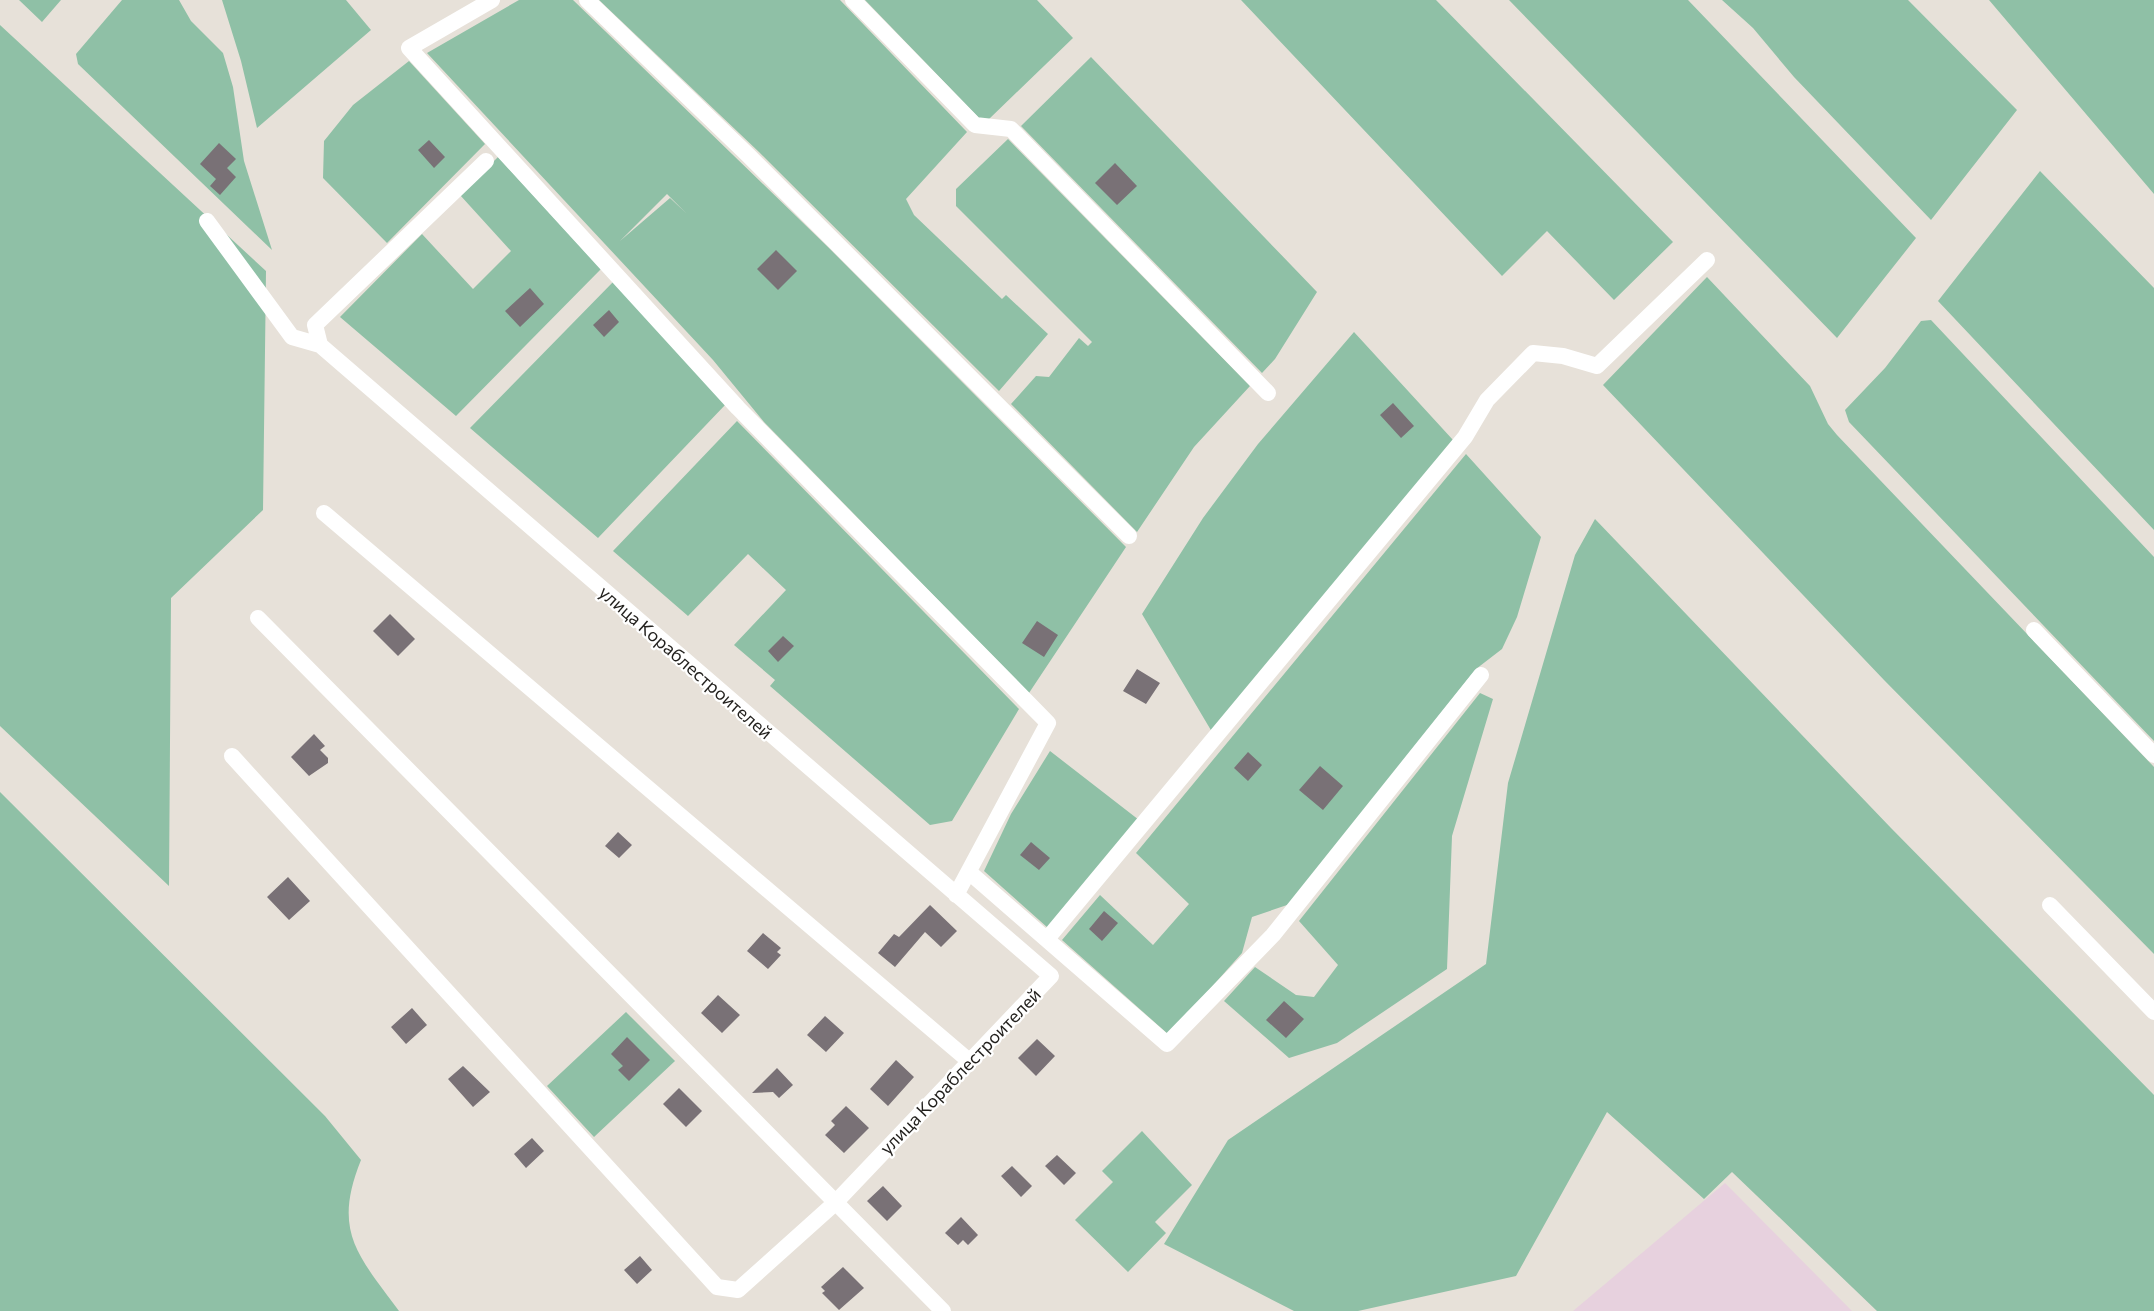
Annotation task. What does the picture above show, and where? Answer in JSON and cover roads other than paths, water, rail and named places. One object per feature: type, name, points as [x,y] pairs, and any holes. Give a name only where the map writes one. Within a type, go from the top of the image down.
[{"type":"street","points":[[492,0],[409,48],[738,408],[1048,723],[956,895]]},
{"type":"street","points":[[588,0],[756,163],[1129,536]]},
{"type":"street","points":[[853,0],[975,125],[1011,129],[1268,393]]},
{"type":"street","points":[[320,345],[315,326],[486,161]]},
{"type":"street","name":"улица Кораблестроителей","points":[[207,221],[292,338],[320,345],[1050,976],[835,1203],[738,1290],[717,1287],[232,756]]},
{"type":"street","points":[[1047,939],[1465,437],[1487,400],[1533,354],[1563,356],[1598,366],[1707,260]]},
{"type":"street","points":[[324,513],[968,1060]]},
{"type":"street","points":[[258,618],[943,1311]]},
{"type":"street","points":[[2034,630],[2154,755]]},
{"type":"street","points":[[969,872],[1167,1044],[1273,936],[1480,675]]},
{"type":"street","points":[[2050,904],[2154,1012]]}]
